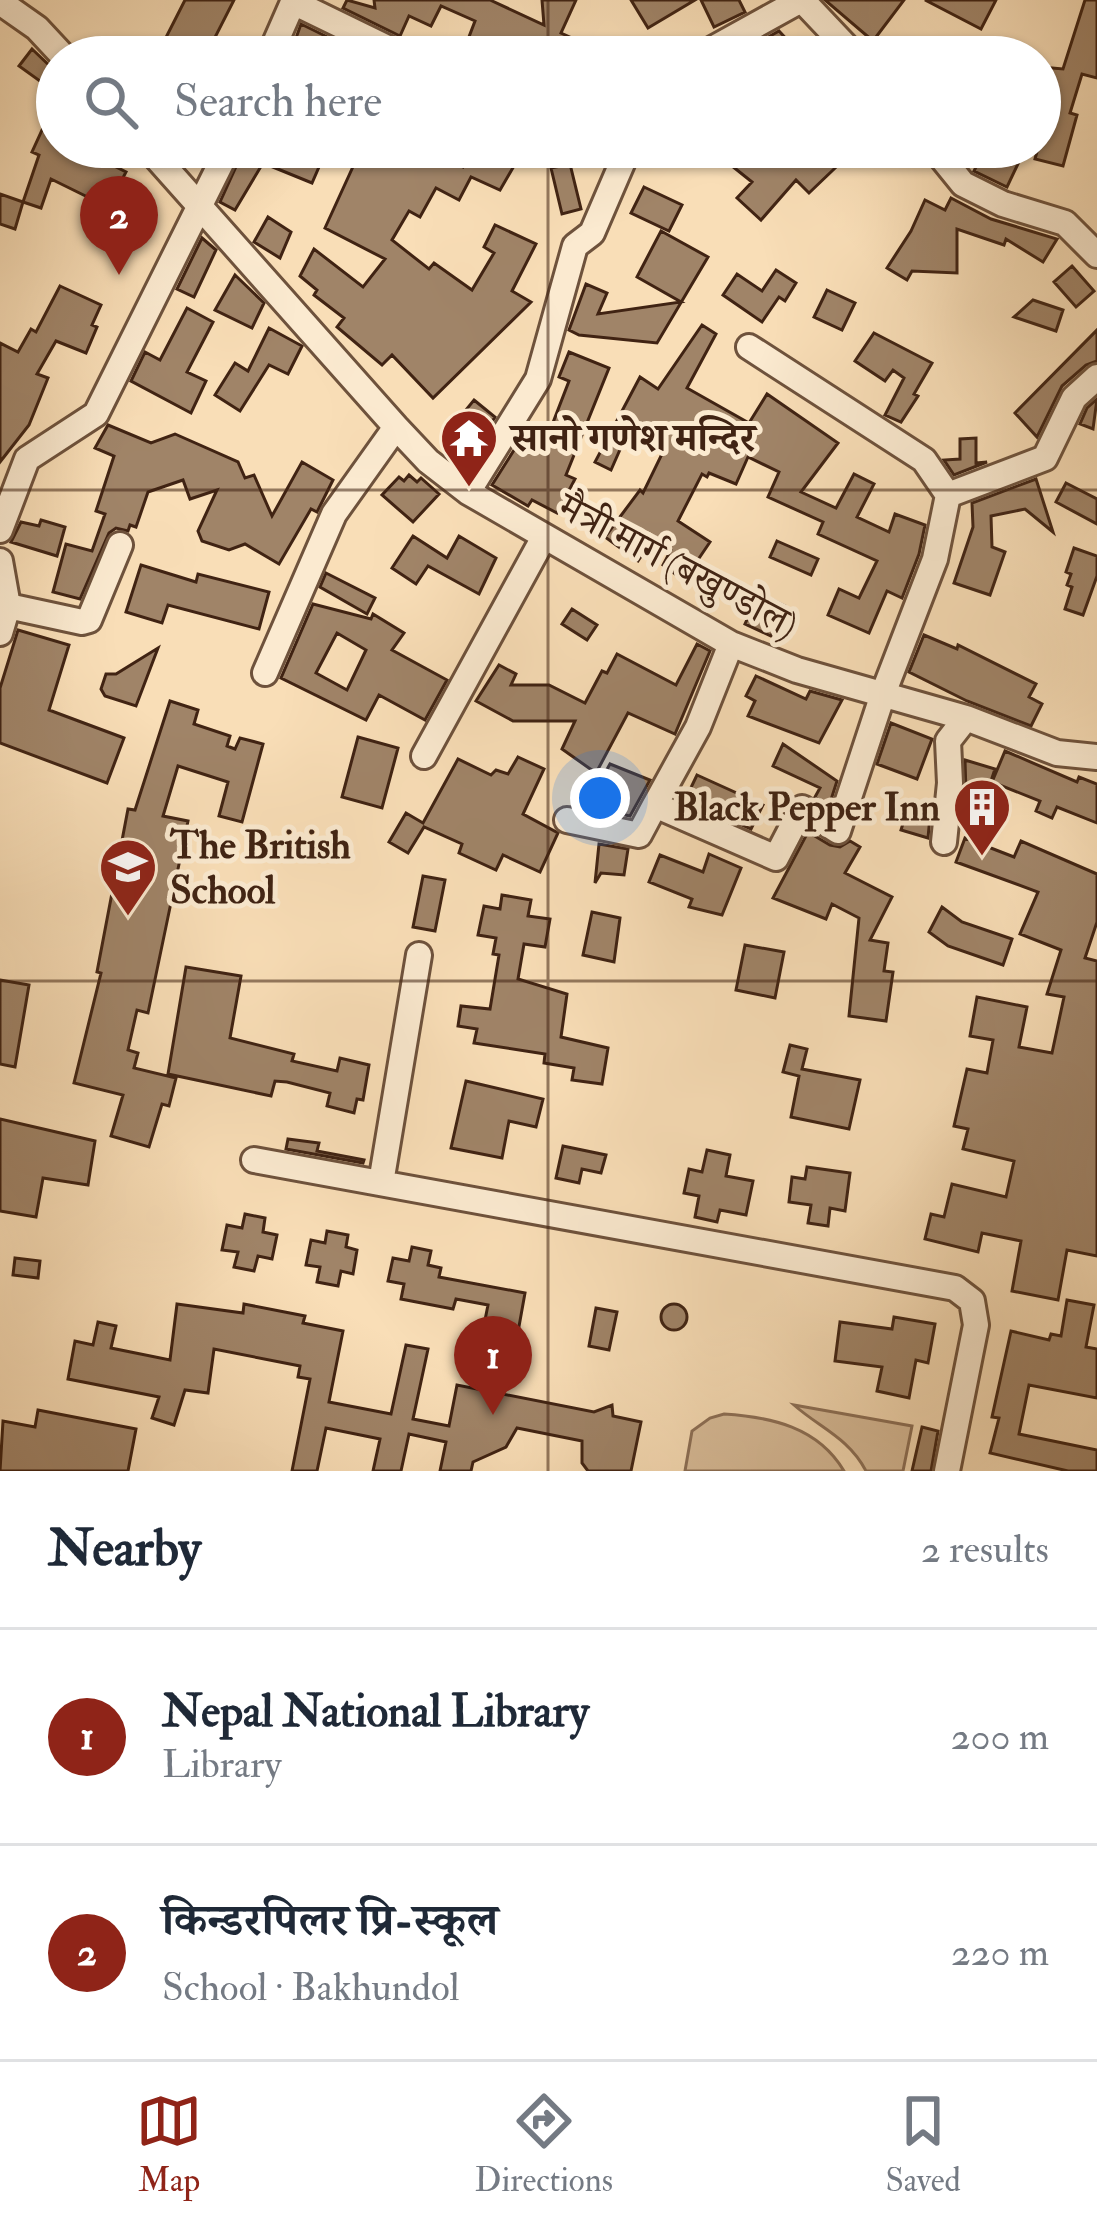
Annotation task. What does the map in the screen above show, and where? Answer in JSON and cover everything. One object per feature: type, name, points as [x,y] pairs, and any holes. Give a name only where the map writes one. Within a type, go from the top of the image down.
[{"type":"street","points":[[736,36],[801,0],[838,36]]},
{"type":"street","points":[[278,36],[294,1],[364,36]]},
{"type":"street","points":[[0,2],[44,36]]},
{"type":"street","name":"मैत्री मार्ग (बखुण्डोल)","points":[[166,168],[396,427],[428,461],[468,492],[731,644],[797,670],[965,718],[1057,753],[1097,757]]},
{"type":"street","points":[[0,530],[27,459],[96,414],[220,168]]},
{"type":"street","points":[[468,492],[538,379],[574,245],[592,233],[620,168]]},
{"type":"street","points":[[950,168],[963,184],[1003,204],[1065,223],[1097,255]]},
{"type":"street","points":[[655,805],[776,858],[802,808],[838,831],[934,559],[948,495],[924,460],[749,347]]},
{"type":"street","points":[[948,495],[1045,458],[1074,398],[1097,376]]},
{"type":"street","points":[[265,673],[334,514],[396,427]]},
{"type":"street","points":[[424,756],[544,537]]},
{"type":"street","points":[[8,605],[89,620],[120,545]]},
{"type":"street","points":[[0,561],[8,605],[0,633]]},
{"type":"street","points":[[567,820],[639,835],[698,727],[731,644]]},
{"type":"street","points":[[944,842],[950,783],[948,741],[965,718]]},
{"type":"street","points":[[381,1183],[419,955]]},
{"type":"street","points":[[254,1160],[955,1288],[973,1301],[976,1325],[947,1471]]},
{"type":"shaded area","points":[[794,1405],[912,1426],[903,1471],[866,1471],[843,1442]]},
{"type":"shaded area","points":[[724,1414],[759,1418],[807,1434],[844,1471],[685,1471],[692,1431]]},
{"type":"building","points":[[185,0],[234,0],[216,36],[167,36]]},
{"type":"building","points":[[347,0],[375,8],[374,0],[490,0],[544,25],[542,0],[576,0],[561,33],[568,36],[469,36],[475,21],[441,6],[431,26],[409,16],[400,36],[343,8]]},
{"type":"building","points":[[631,0],[695,0],[648,28]]},
{"type":"building","points":[[701,0],[739,0],[745,12],[714,27]]},
{"type":"building","points":[[825,0],[904,0],[877,36],[867,36]]},
{"type":"building","points":[[925,0],[996,0],[981,29]]},
{"type":"building","points":[[1085,0],[1097,0],[1097,78],[1082,74],[1070,113],[1077,115],[1063,166],[1061,69]]},
{"type":"building","points":[[301,24],[325,36],[297,36]]},
{"type":"building","points":[[32,49],[36,53],[36,78],[19,66]]},
{"type":"building","points":[[36,164],[36,168],[118,168],[126,172],[108,207],[51,179],[41,208],[23,202]]},
{"type":"building","points":[[235,168],[260,168],[235,210],[220,202]]},
{"type":"building","points":[[275,168],[319,168],[312,183]]},
{"type":"building","points":[[352,168],[513,168],[500,190],[471,177],[459,200],[436,188],[420,217],[409,211],[392,240],[429,269],[434,263],[472,290],[494,253],[484,247],[495,225],[536,244],[512,291],[531,302],[433,398],[392,355],[382,365],[337,327],[344,318],[314,295],[317,290],[300,276],[314,249],[363,287],[385,259],[325,228]]},
{"type":"building","points":[[551,168],[571,168],[581,209],[562,214]]},
{"type":"building","points":[[734,168],[835,168],[809,193],[796,180],[761,220],[737,198],[752,182]]},
{"type":"building","points":[[976,168],[1016,168],[1007,187]]},
{"type":"building","points":[[644,187],[682,205],[669,231],[631,213]]},
{"type":"building","points":[[0,194],[23,202],[15,229],[0,224]]},
{"type":"building","points":[[951,198],[991,219],[1057,239],[1043,262],[1006,239],[1004,245],[957,229],[957,273],[912,271],[907,280],[887,268],[925,200],[945,210]]},
{"type":"building","points":[[268,217],[291,232],[280,258],[254,242]]},
{"type":"building","points":[[661,231],[708,257],[657,343],[569,330],[586,284],[607,293],[598,314],[681,302],[637,277]]},
{"type":"building","points":[[202,238],[216,250],[194,297],[177,289]]},
{"type":"building","points":[[1072,266],[1094,291],[1076,307],[1054,282]]},
{"type":"building","points":[[776,270],[796,283],[785,301],[779,297],[762,322],[723,295],[737,274],[762,291]]},
{"type":"building","points":[[235,275],[264,303],[252,328],[215,310]]},
{"type":"building","points":[[60,286],[101,305],[92,325],[97,327],[86,353],[56,341],[37,374],[48,378],[29,425],[0,462],[0,343],[18,352],[31,329],[36,332]]},
{"type":"building","points":[[827,290],[855,303],[842,330],[814,317]]},
{"type":"building","points":[[1033,300],[1063,310],[1056,331],[1014,317]]},
{"type":"building","points":[[187,308],[213,322],[187,372],[206,381],[191,413],[131,381],[145,352],[160,360]]},
{"type":"building","points":[[702,325],[716,334],[687,388],[749,423],[767,394],[838,443],[801,492],[836,508],[854,474],[874,484],[857,517],[889,532],[895,514],[925,525],[902,598],[887,591],[869,633],[828,615],[839,589],[859,598],[877,561],[818,534],[823,522],[768,497],[779,472],[748,457],[736,484],[702,474],[678,521],[710,542],[691,570],[684,566],[678,576],[663,565],[671,550],[653,539],[638,561],[605,537],[640,490],[643,493],[662,454],[626,436],[611,470],[595,462],[640,377],[658,389]]},
{"type":"building","points":[[269,328],[302,346],[288,374],[269,365],[240,411],[215,395],[235,363],[248,371]]},
{"type":"building","points":[[1097,330],[1097,361],[1062,386],[1037,437],[1015,413]]},
{"type":"building","points":[[874,333],[932,363],[901,422],[885,415],[904,378],[893,370],[885,381],[855,361]]},
{"type":"building","points":[[569,352],[609,368],[566,475],[575,479],[557,513],[532,500],[528,506],[492,485],[521,439],[542,451],[569,381],[559,377]]},
{"type":"building","points":[[1097,399],[1093,429],[1080,424]]},
{"type":"building","points":[[474,400],[495,417],[469,459],[443,438]]},
{"type":"building","points":[[108,425],[151,443],[175,434],[238,462],[245,478],[254,475],[272,516],[302,462],[333,480],[317,512],[311,509],[279,564],[245,544],[229,550],[202,541],[198,531],[217,490],[190,499],[183,480],[148,492],[136,527],[109,533],[80,599],[53,592],[66,544],[92,551],[105,514],[96,511],[114,456],[95,448]]},
{"type":"building","points":[[976,438],[976,463],[987,462],[954,475],[944,460],[960,459],[960,439]]},
{"type":"building","points":[[409,475],[417,482],[421,478],[439,494],[413,522],[382,495],[399,477],[404,481]]},
{"type":"building","points":[[1036,479],[1053,532],[1025,509],[991,516],[992,547],[1005,552],[990,595],[954,583],[973,527],[972,503]]},
{"type":"building","points":[[1066,483],[1097,499],[1097,524],[1056,502]]},
{"type":"building","points":[[41,520],[65,527],[57,556],[11,542],[21,522],[39,526]]},
{"type":"building","points":[[413,536],[447,558],[459,536],[496,558],[479,594],[428,566],[416,584],[392,568]]},
{"type":"building","points":[[777,541],[818,559],[811,575],[770,557]]},
{"type":"building","points":[[1074,548],[1097,556],[1097,576],[1083,615],[1065,609],[1072,587],[1067,585],[1071,574],[1066,572]]},
{"type":"building","points":[[141,565],[196,582],[198,574],[269,592],[259,629],[168,605],[162,623],[126,612]]},
{"type":"building","points":[[326,573],[375,598],[367,614],[320,587]]},
{"type":"building","points":[[759,593],[785,606],[771,636],[745,624]]},
{"type":"building","points":[[313,604],[371,619],[373,614],[404,633],[392,650],[447,680],[425,720],[379,695],[366,720],[281,678]],"holes":[[[337,633],[366,650],[347,690],[316,673]]]},
{"type":"building","points":[[572,609],[597,625],[587,640],[562,624]]},
{"type":"building","points":[[18,630],[69,645],[49,710],[124,738],[107,783],[0,743],[0,688]]},
{"type":"building","points":[[924,635],[957,649],[958,645],[1036,684],[1029,697],[1042,704],[1031,726],[909,672]]},
{"type":"building","points":[[697,644],[710,651],[675,734],[628,713],[596,773],[562,749],[575,721],[513,721],[476,701],[499,665],[516,674],[511,685],[549,685],[585,703],[617,654],[676,685]]},
{"type":"building","points":[[158,648],[136,706],[105,696],[101,689],[106,674],[116,674]]},
{"type":"building","points":[[756,676],[806,699],[810,691],[842,700],[819,743],[748,716],[755,701],[746,696]]},
{"type":"building","points":[[170,701],[198,710],[194,724],[230,736],[227,746],[235,749],[240,738],[263,744],[242,822],[219,816],[228,782],[178,766],[163,816],[188,821],[148,1013],[137,1010],[128,1050],[138,1053],[134,1068],[176,1078],[169,1106],[162,1104],[149,1147],[111,1136],[123,1095],[74,1083],[101,973],[97,972],[128,809],[135,810]]},
{"type":"building","points":[[891,723],[932,739],[917,779],[877,764]]},
{"type":"building","points":[[358,737],[398,748],[382,808],[342,797]]},
{"type":"building","points":[[783,744],[837,781],[829,806],[815,797],[820,788],[773,766]]},
{"type":"building","points":[[1005,751],[1077,782],[1079,777],[1097,784],[1097,823],[1057,807],[1052,818],[1036,811],[1040,801],[992,782]]},
{"type":"building","points":[[518,757],[544,769],[523,814],[558,833],[540,872],[503,855],[496,870],[459,853],[462,844],[424,827],[408,853],[389,842],[406,813],[423,823],[458,759],[491,775],[496,770],[508,774]]},
{"type":"building","points":[[965,760],[995,769],[985,799],[966,793]]},
{"type":"building","points":[[610,764],[650,780],[630,816],[586,807]]},
{"type":"building","points":[[697,775],[763,805],[751,829],[685,800]]},
{"type":"building","points":[[910,800],[931,806],[928,838],[901,830]]},
{"type":"building","points":[[808,832],[830,845],[840,847],[850,841],[860,847],[845,873],[892,897],[870,940],[888,943],[884,971],[893,972],[886,1021],[849,1016],[859,918],[832,904],[826,919],[773,898]]},
{"type":"building","points":[[965,838],[1014,857],[1021,841],[1097,874],[1097,922],[1085,958],[1097,961],[1097,1256],[1067,1250],[1058,1300],[1012,1291],[1021,1241],[982,1233],[978,1252],[925,1239],[931,1214],[944,1217],[952,1184],[1006,1197],[1014,1161],[963,1149],[968,1129],[954,1126],[967,1069],[987,1073],[993,1040],[970,1036],[977,997],[1027,1007],[1019,1047],[1052,1053],[1064,997],[1047,994],[1061,950],[1020,934],[1038,892],[956,862]]},
{"type":"building","points":[[599,844],[628,849],[624,875],[601,873],[595,883]]},
{"type":"building","points":[[709,854],[741,868],[722,915],[689,907],[692,899],[649,882],[660,855],[703,872]]},
{"type":"building","points":[[423,876],[445,880],[435,931],[413,927]]},
{"type":"building","points":[[502,895],[531,900],[528,916],[550,919],[545,947],[524,944],[518,979],[567,994],[561,1037],[608,1048],[602,1084],[572,1080],[574,1068],[544,1063],[545,1054],[474,1043],[477,1029],[458,1026],[461,1006],[490,1009],[499,955],[493,954],[496,938],[478,935],[484,906],[500,909]]},
{"type":"building","points":[[942,907],[962,922],[1012,939],[1003,965],[948,946],[929,932]]},
{"type":"building","points":[[592,912],[620,918],[614,962],[583,955]]},
{"type":"building","points":[[745,945],[784,952],[775,998],[736,990]]},
{"type":"building","points":[[186,967],[241,976],[230,1038],[294,1054],[292,1061],[337,1071],[340,1058],[369,1065],[363,1100],[357,1099],[354,1113],[327,1106],[330,1093],[287,1082],[275,1081],[271,1096],[168,1074]]},
{"type":"building","points":[[0,980],[29,985],[15,1067],[0,1064]]},
{"type":"building","points":[[790,1045],[807,1049],[802,1069],[860,1080],[849,1129],[791,1117],[799,1076],[783,1072]]},
{"type":"building","points":[[466,1081],[543,1099],[536,1127],[509,1121],[502,1158],[451,1148]]},
{"type":"building","points":[[0,1119],[95,1141],[88,1185],[43,1178],[36,1217],[0,1211]]},
{"type":"building","points":[[288,1139],[319,1143],[317,1151],[364,1160],[286,1149]]},
{"type":"building","points":[[563,1146],[606,1155],[601,1173],[582,1169],[579,1183],[556,1178]]},
{"type":"building","points":[[707,1150],[730,1155],[726,1176],[753,1181],[746,1215],[720,1210],[717,1222],[695,1217],[699,1196],[684,1193],[689,1169],[702,1172]]},
{"type":"building","points":[[807,1167],[850,1173],[845,1211],[830,1208],[828,1226],[808,1223],[811,1205],[789,1202],[792,1177],[805,1179]]},
{"type":"building","points":[[245,1214],[265,1218],[263,1232],[277,1235],[272,1259],[258,1256],[254,1271],[234,1267],[238,1252],[222,1250],[227,1225],[242,1228]]},
{"type":"building","points":[[327,1231],[348,1235],[346,1247],[357,1250],[353,1274],[341,1271],[338,1286],[317,1282],[320,1267],[306,1265],[311,1240],[325,1243]]},
{"type":"building","points":[[412,1247],[431,1251],[428,1265],[441,1268],[439,1277],[525,1293],[518,1332],[484,1325],[488,1305],[456,1299],[453,1309],[401,1299],[404,1284],[388,1281],[393,1258],[409,1261]]},
{"type":"building","points":[[15,1258],[40,1261],[38,1278],[13,1275]]},
{"type":"building","points":[[1067,1300],[1094,1305],[1086,1347],[1097,1349],[1097,1398],[1029,1385],[1019,1434],[1097,1450],[1097,1471],[1068,1471],[990,1453],[999,1418],[992,1417],[1011,1331],[1049,1340],[1051,1334],[1061,1336]]},
{"type":"building","points":[[177,1304],[243,1313],[244,1304],[305,1316],[303,1323],[343,1331],[329,1402],[391,1414],[406,1345],[428,1349],[413,1419],[449,1426],[457,1385],[594,1412],[612,1405],[613,1416],[641,1422],[631,1471],[588,1471],[582,1463],[582,1441],[517,1428],[506,1447],[473,1462],[471,1471],[440,1471],[446,1442],[409,1434],[401,1471],[373,1471],[380,1439],[326,1428],[317,1471],[292,1471],[310,1379],[298,1377],[300,1366],[214,1349],[208,1393],[185,1390],[174,1425],[152,1418],[159,1397],[68,1379],[75,1341],[93,1345],[98,1322],[116,1326],[111,1348],[170,1360]]},
{"type":"building","points":[[674,1304],[687,1317],[674,1330],[661,1317]]},
{"type":"building","points":[[596,1308],[617,1312],[609,1350],[589,1346]]},
{"type":"building","points":[[894,1317],[935,1324],[928,1363],[916,1360],[909,1398],[877,1391],[882,1367],[835,1361],[840,1322],[892,1329]]},
{"type":"building","points":[[38,1410],[136,1429],[128,1471],[0,1471],[3,1421],[35,1427]]},
{"type":"building","points":[[922,1427],[938,1431],[931,1471],[912,1471]]},
{"type":"place","name":"किन्डरपिलर प्रि-स्कूल","points":[[119,275]]},
{"type":"place","name":"सानो गणेश मन्दिर","points":[[469,489]]},
{"type":"place","name":"Black Pepper Inn","points":[[982,858]]},
{"type":"place","name":"The British School","points":[[128,918]]},
{"type":"place","name":"Nepal National Library","points":[[493,1415]]}]
